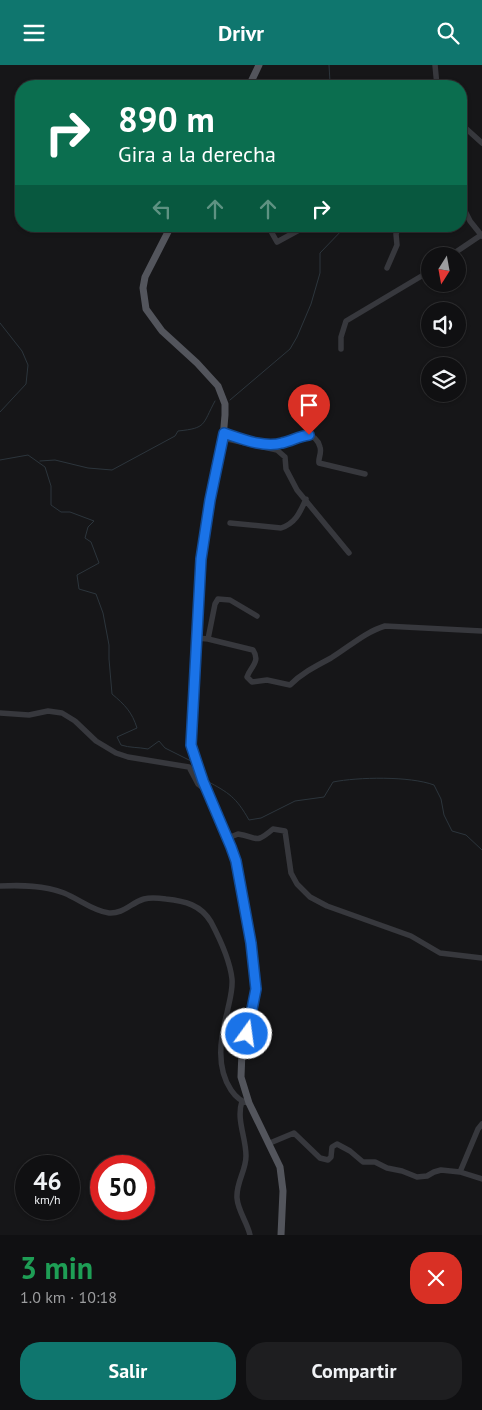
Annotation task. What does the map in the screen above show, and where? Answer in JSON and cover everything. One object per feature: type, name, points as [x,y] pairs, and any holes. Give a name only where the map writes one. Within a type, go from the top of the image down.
[{"type":"main road","points":[[252,80],[259,65]]},
{"type":"main road","points":[[168,232],[145,277],[143,288],[146,309],[162,331],[218,386],[225,404],[224,436],[212,486],[203,543],[191,745],[193,761],[199,769],[236,861],[256,978],[255,1001],[242,1051],[243,1087],[245,1102],[270,1143],[280,1167],[283,1183],[282,1235]]},
{"type":"street","points":[[434,65],[436,80]]},
{"type":"street","points":[[467,129],[482,143]]},
{"type":"street","points":[[464,247],[482,235],[467,215]]},
{"type":"street","points":[[271,232],[277,242],[295,232]]},
{"type":"street","points":[[388,268],[396,245],[397,232]]},
{"type":"street","points":[[341,349],[341,337],[346,321],[421,276]]},
{"type":"street","points":[[224,436],[272,445],[309,435],[317,440],[320,447],[319,463],[365,474]]},
{"type":"street","points":[[224,436],[277,450],[283,454],[286,469],[292,481],[349,553]]},
{"type":"street","points":[[230,523],[282,528],[295,520],[306,499]]},
{"type":"street","points":[[208,639],[215,604],[218,599],[230,600],[257,615]]},
{"type":"street","points":[[196,638],[253,650],[256,659],[255,664],[248,673],[248,680],[252,682],[267,680],[290,685],[302,674],[375,629],[385,626],[482,631]]},
{"type":"street","points":[[0,713],[29,715],[48,711],[62,713],[75,721],[96,741],[116,753],[128,757],[193,761],[198,784],[206,790]]},
{"type":"street","points":[[228,838],[238,834],[259,839],[273,829],[285,831],[291,873],[297,885],[310,897],[342,912],[411,936],[440,953],[482,957]]},
{"type":"street","points":[[0,886],[20,885],[62,892],[101,911],[111,913],[122,911],[143,899],[153,898],[188,902],[201,910],[214,929],[229,965],[232,981],[223,1029],[220,1064],[225,1079],[232,1091],[245,1102],[240,1113],[246,1158],[238,1185],[237,1199],[250,1235]]},
{"type":"street","points":[[460,1172],[478,1129],[482,1124]]},
{"type":"street","points":[[270,1143],[294,1133],[324,1160],[328,1160],[331,1157],[332,1147],[337,1144],[350,1151],[363,1162],[375,1162],[411,1176],[427,1176],[441,1170],[460,1172],[482,1179]]},
{"type":"waterway","points":[[329,65],[330,80]]},
{"type":"waterway","points":[[230,400],[290,349],[311,304],[320,273],[320,253],[340,232]]},
{"type":"waterway","points":[[0,323],[22,351],[28,365],[26,384],[0,412]]},
{"type":"waterway","points":[[40,461],[55,460],[88,468],[112,470],[175,436],[178,431],[199,427],[215,401]]},
{"type":"waterway","points":[[0,460],[28,455],[45,467],[51,486],[51,505],[61,512],[70,512],[94,521],[88,527],[85,538],[91,542],[99,563],[77,575],[79,589],[96,594],[103,613],[109,645],[112,694],[128,709],[137,728],[117,737],[121,745],[148,749],[159,741],[165,748],[193,762]]},
{"type":"waterway","points":[[206,778],[207,781],[231,796],[249,820],[261,818],[295,801],[324,797],[333,782],[384,778],[424,782],[434,785],[441,799],[444,815],[452,831],[466,835],[482,850]]},
{"type":"route","points":[[247,1034],[255,1001],[256,978],[236,861],[203,781],[191,745],[201,559],[212,486],[224,433],[248,441],[272,445],[309,435]]}]
